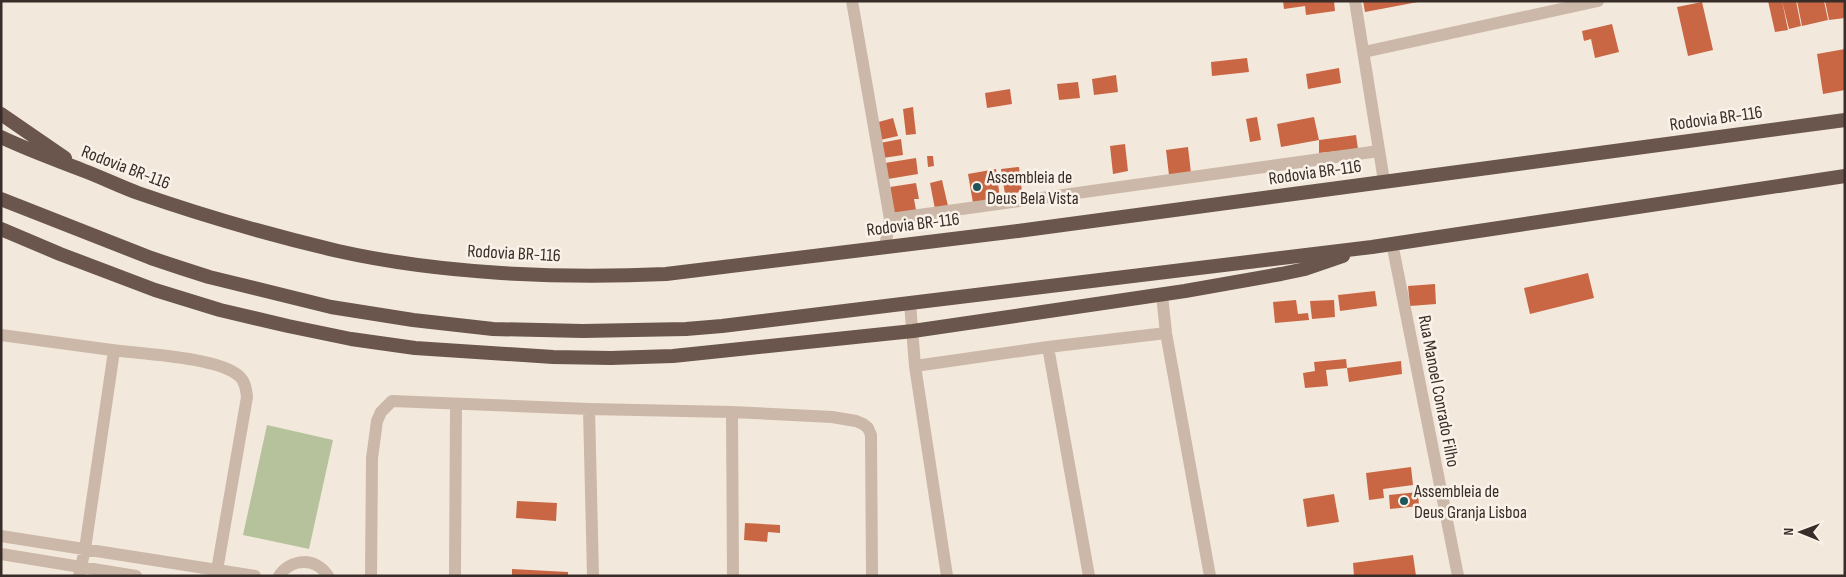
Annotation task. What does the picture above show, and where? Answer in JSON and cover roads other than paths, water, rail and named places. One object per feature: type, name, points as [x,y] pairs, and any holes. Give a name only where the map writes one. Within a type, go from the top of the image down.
[{"type":"highway","points":[[1,114],[82,170]]},
{"type":"highway","name":"Rodovia BR-116","points":[[1,137],[35,153],[136,192],[265,233],[339,251],[451,268],[536,274],[620,276],[657,274],[1037,228],[1845,120]]},
{"type":"highway","points":[[1,199],[150,258],[209,277],[331,307],[413,320],[493,329],[583,331],[722,326],[1372,247],[1845,176]]},
{"type":"highway","points":[[1,229],[106,272],[220,310],[351,339],[415,348],[553,357],[611,358],[673,356],[913,331],[1162,295],[1294,272],[1372,247]]},
{"type":"street","points":[[852,1],[890,219],[885,247]]},
{"type":"street","points":[[1355,1],[1384,181]]},
{"type":"street","points":[[1364,52],[1598,1]]},
{"type":"street","points":[[890,219],[1379,151]]},
{"type":"street","name":"Rua Manoel Conrado Filho","points":[[1392,243],[1458,576]]},
{"type":"street","points":[[1162,295],[1166,333],[1210,576]]},
{"type":"street","points":[[910,303],[915,366],[947,576]]},
{"type":"street","points":[[915,366],[1048,347],[1166,333]]},
{"type":"street","points":[[1,335],[188,359],[215,365],[238,376],[246,388],[247,397],[217,573]]},
{"type":"street","points":[[1048,347],[1089,576]]},
{"type":"street","points":[[80,571],[85,549],[114,351]]},
{"type":"street","points":[[371,576],[372,458],[377,421],[381,412],[392,401],[590,409],[732,412],[832,417],[856,421],[868,428],[872,435],[872,576]]},
{"type":"street","points":[[455,576],[456,404]]},
{"type":"street","points":[[590,409],[593,576]]},
{"type":"street","points":[[732,412],[733,576]]},
{"type":"street","points":[[1,536],[217,573],[255,576]]},
{"type":"street","points":[[1,554],[80,571],[136,576]]},
{"type":"street","points":[[279,576],[290,565],[299,562],[309,562],[318,566],[328,576]]},
{"type":"place","name":"Assembleia de Deus Bela Vista","points":[[977,187]]},
{"type":"place","name":"Assembleia de Deus Granja Lisboa","points":[[1404,501]]}]
